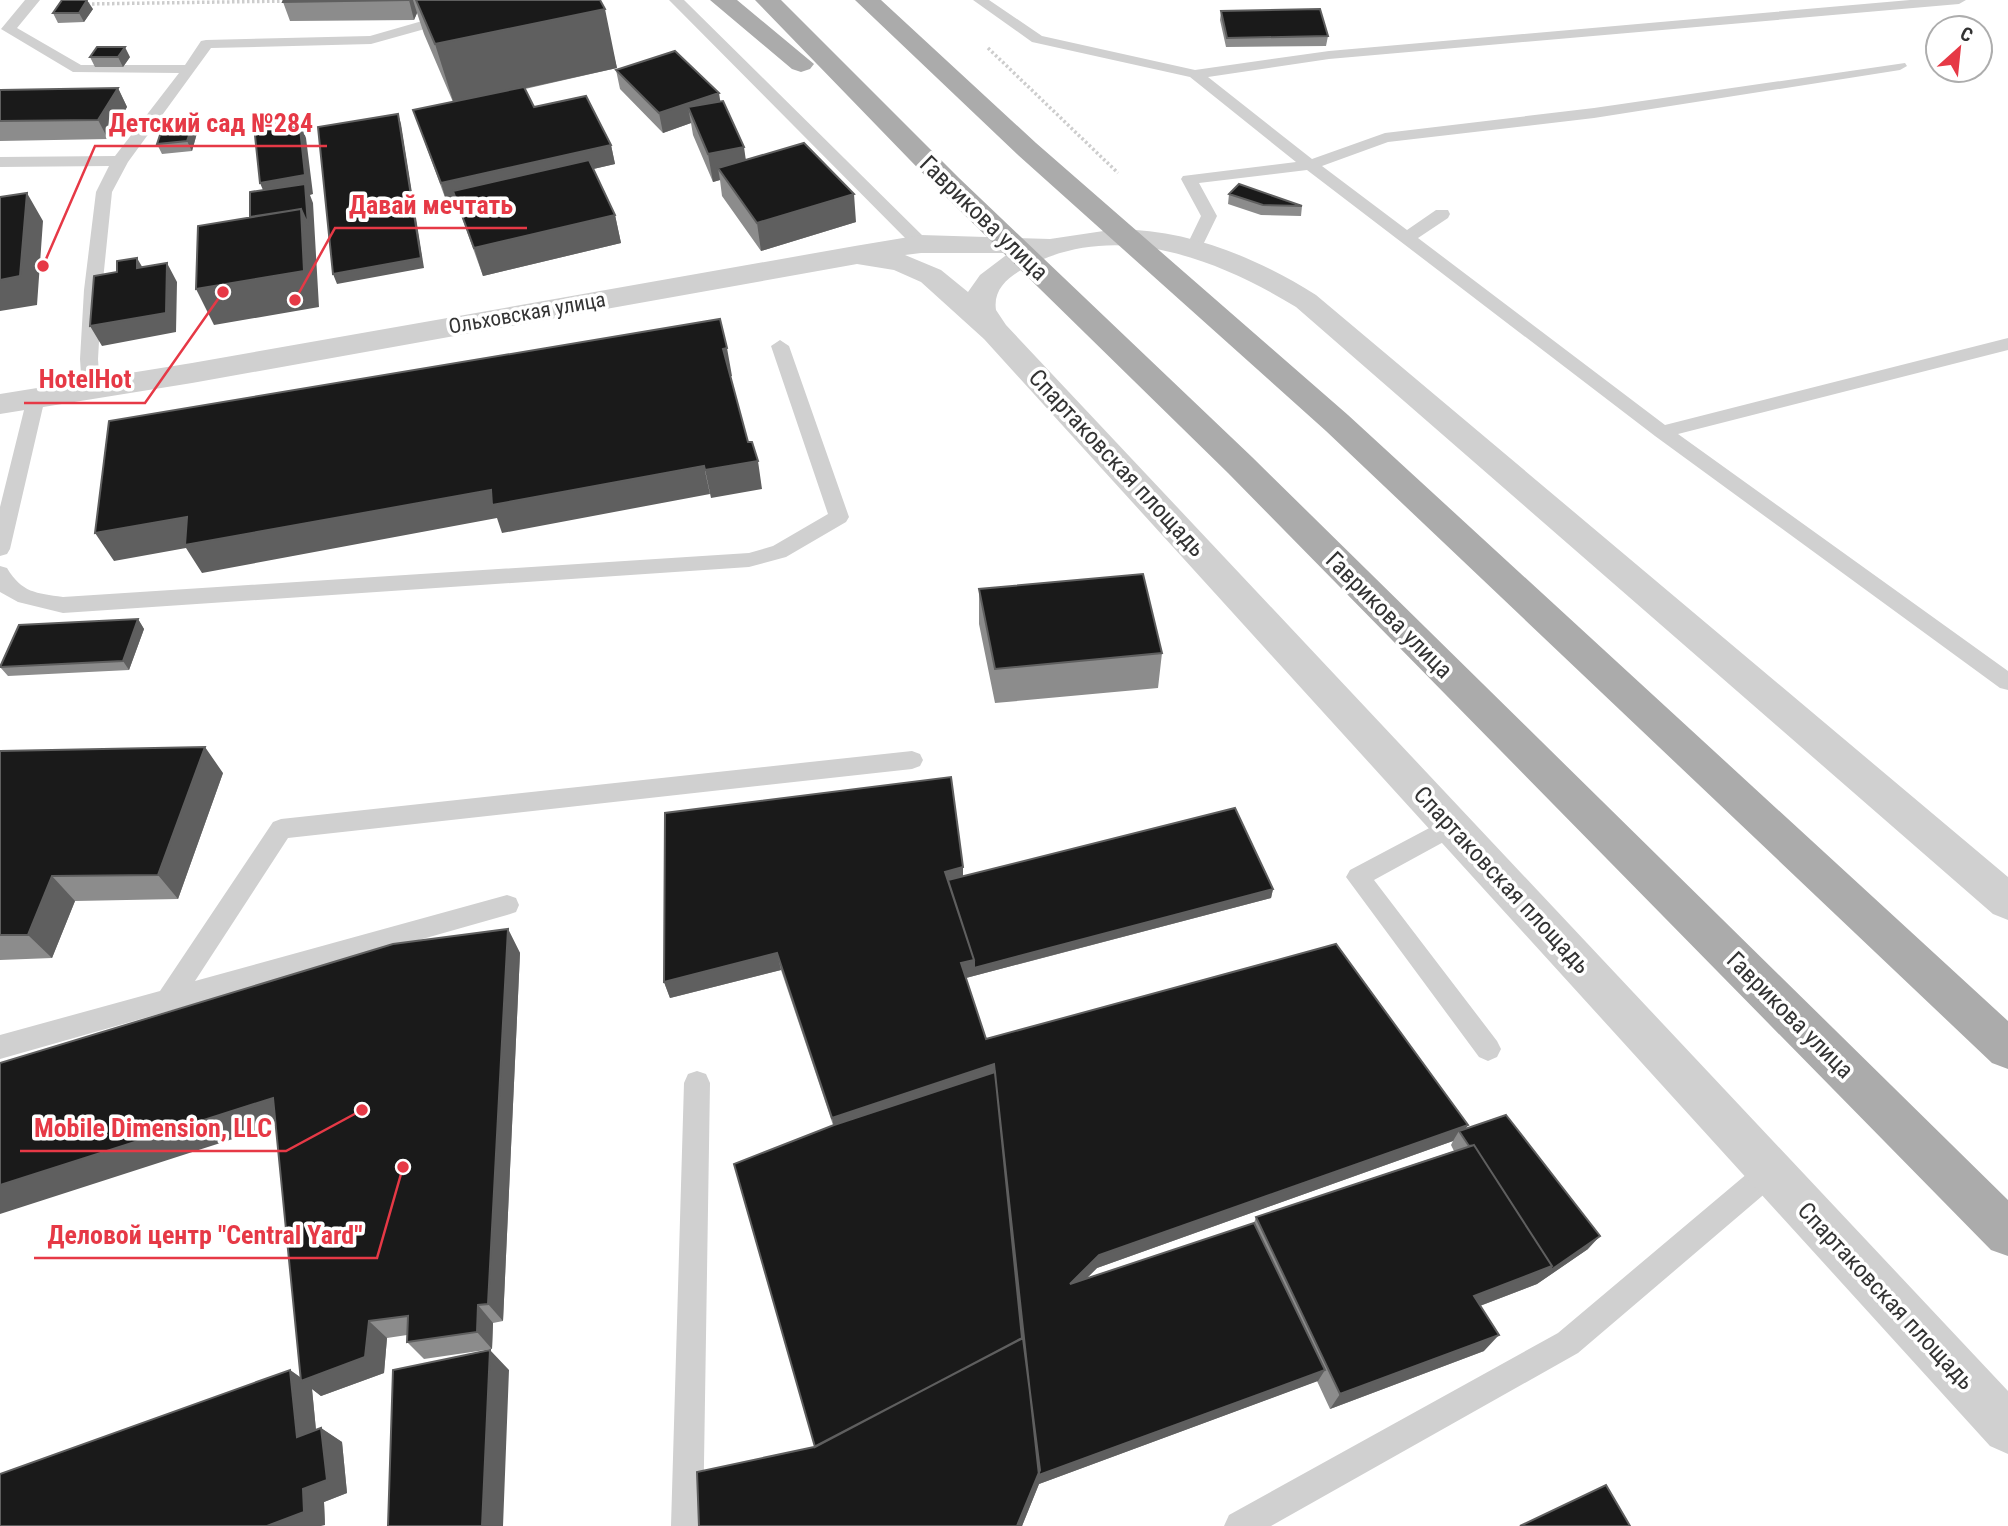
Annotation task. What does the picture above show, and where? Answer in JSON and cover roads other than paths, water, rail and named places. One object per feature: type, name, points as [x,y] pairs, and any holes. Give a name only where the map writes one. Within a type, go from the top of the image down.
[{"type":"main road","points":[[722,0],[949,184]]},
{"type":"main road","name":"Гаврикова улица","points":[[767,0],[949,184],[1240,465],[2008,1233]]},
{"type":"main road","points":[[867,0],[1027,149],[1337,423],[2008,1049]]},
{"type":"main road","points":[[924,21],[1027,149]]},
{"type":"street","name":"Спартаковская площадь","points":[[996,331],[981,310],[982,290],[999,271],[1021,257],[1056,244],[1121,237],[1158,239],[1194,247],[1245,266],[1306,301],[2008,902]]},
{"type":"street","name":"Ольховская улица","points":[[0,404],[921,244],[1056,244]]},
{"type":"street","name":"Спартаковская площадь","points":[[855,255],[901,262],[931,276],[996,331],[2008,1428]]},
{"type":"lane","points":[[676,0],[921,244]]},
{"type":"lane","points":[[981,0],[1037,39],[1195,74],[1329,55],[1959,0]]},
{"type":"lane","points":[[31,2],[8,29],[78,69],[190,69]]},
{"type":"lane","points":[[91,389],[89,359],[93,290],[104,192],[120,160],[206,44],[371,40],[473,6]]},
{"type":"lane","points":[[417,13],[473,6]]},
{"type":"lane","points":[[1194,247],[1209,216],[1189,179],[1310,164],[1385,138],[1594,113],[1900,66]]},
{"type":"lane","points":[[1195,74],[1662,432],[2008,682]]},
{"type":"lane","points":[[0,162],[120,160]]},
{"type":"lane","points":[[1407,238],[1442,214]]},
{"type":"lane","points":[[1662,432],[2008,344]]},
{"type":"lane","points":[[0,573],[9,589],[28,598],[63,605],[749,560],[779,552],[839,517],[780,346]]},
{"type":"lane","points":[[0,549],[36,398]]},
{"type":"lane","points":[[169,999],[281,829],[912,760]]},
{"type":"lane","points":[[1452,826],[1358,877],[1488,1049]]},
{"type":"lane","points":[[0,1046],[507,905]]},
{"type":"lane","points":[[687,1526],[697,1083]]},
{"type":"lane","points":[[1240,1526],[1568,1343],[1771,1171]]},
{"type":"place","name":"Детский сад №284","points":[[43,266]]},
{"type":"place","name":"HotelHot","points":[[223,292]]},
{"type":"place","name":"Давай мечтать","points":[[295,300]]},
{"type":"place","name":"Mobile Dimension, LLC","points":[[362,1110]]},
{"type":"place","name":"Деловой центр \"Central Yard\"","points":[[403,1167]]}]
